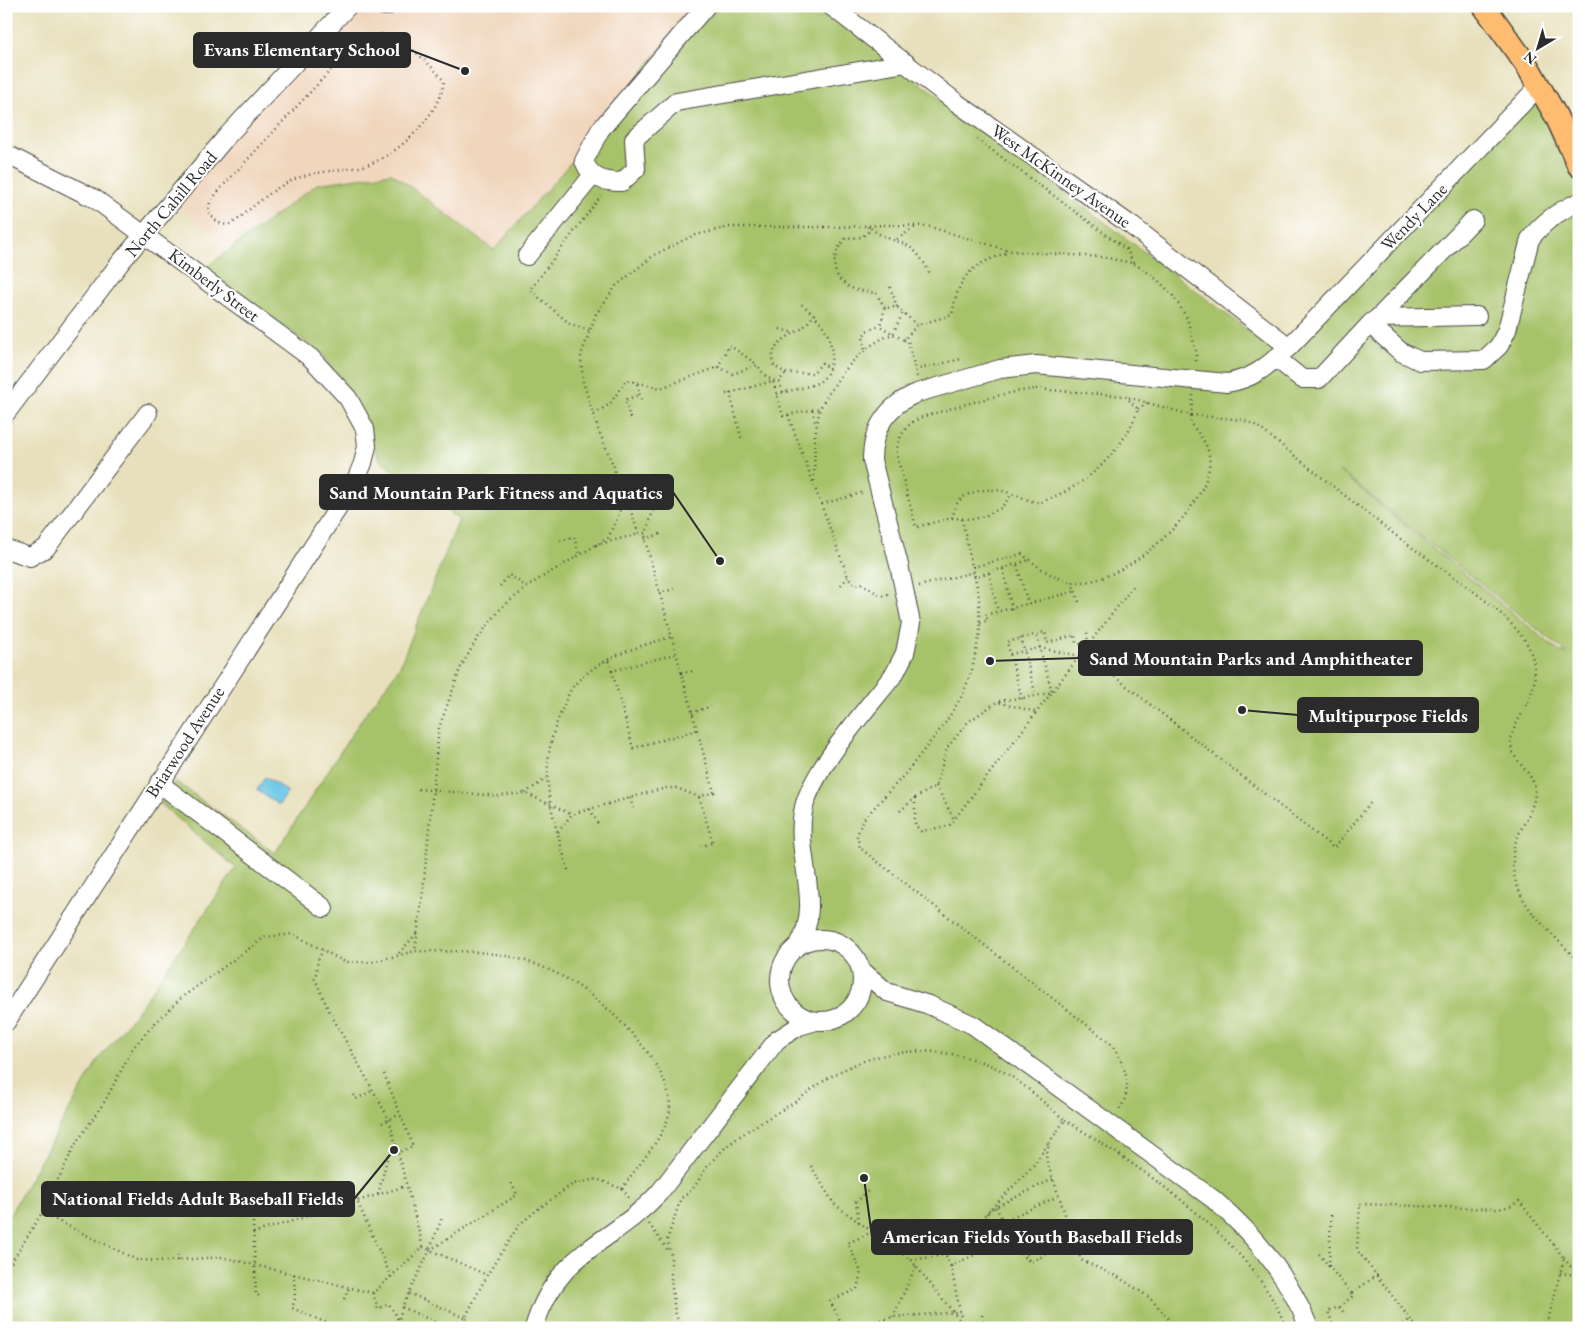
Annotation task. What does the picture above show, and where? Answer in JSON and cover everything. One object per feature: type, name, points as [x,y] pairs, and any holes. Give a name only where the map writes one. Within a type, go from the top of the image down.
[{"type":"main road","points":[[1484,6],[1528,67],[1556,116],[1579,166]]},
{"type":"street","name":"North Cahill Road","points":[[6,413],[145,234],[227,136],[348,6]]},
{"type":"street","points":[[384,6],[386,8],[387,6]]},
{"type":"street","points":[[706,6],[600,130],[584,161],[593,176],[606,182],[622,182],[636,170],[634,139],[676,102],[906,63]]},
{"type":"street","name":"West McKinney Avenue","points":[[832,6],[957,103],[1132,226],[1283,353],[1302,379],[1318,379],[1473,220]]},
{"type":"street","name":"Wendy Lane","points":[[810,908],[801,824],[807,796],[820,771],[901,664],[911,623],[905,590],[872,460],[872,446],[875,434],[881,422],[896,404],[917,393],[1000,369],[1019,366],[1055,365],[1227,383],[1243,380],[1259,373],[1283,353],[1538,86]]},
{"type":"street","name":"Kimberly Street","points":[[6,154],[95,199],[311,358],[357,411],[366,429],[367,446],[363,464]]},
{"type":"street","points":[[527,256],[593,176]]},
{"type":"street","points":[[1374,321],[1401,352],[1420,362],[1484,360],[1499,346],[1507,330],[1530,239],[1539,227],[1558,211],[1579,202]]},
{"type":"street","points":[[1374,321],[1477,316]]},
{"type":"street","points":[[6,549],[30,557],[46,548],[148,413]]},
{"type":"street","name":"Briarwood Avenue","points":[[6,1022],[158,783],[350,488],[363,464]]},
{"type":"street","points":[[158,783],[324,908]]},
{"type":"street","points":[[810,908],[822,930],[834,942]]},
{"type":"street","points":[[798,946],[807,929],[810,908]]},
{"type":"street","points":[[777,1040],[784,998],[779,977],[783,963],[790,952],[798,946],[816,939],[843,945],[853,954],[861,970],[887,992],[929,1005],[973,1025],[1110,1122],[1213,1199],[1249,1231],[1280,1273],[1309,1328]]},
{"type":"street","points":[[534,1328],[546,1299],[565,1269],[591,1246],[640,1212],[659,1193],[777,1040],[799,1026],[816,1021],[834,1020],[846,1014],[855,1004],[861,993],[861,970]]},
{"type":"street","points":[[855,1004],[895,995]]},
{"type":"street","points":[[784,998],[796,1013],[816,1021]]},
{"type":"path","points":[[382,34],[396,39],[414,50],[444,82],[439,99],[425,121],[396,150],[377,162],[359,167],[332,169],[296,179],[271,191],[232,223],[219,223],[213,220],[208,211],[210,202],[221,188],[366,35],[382,34]]},
{"type":"path","points":[[971,134],[1127,250],[1133,263]]},
{"type":"path","points":[[589,330],[570,324],[530,290],[601,196]]},
{"type":"path","points":[[868,226],[883,236],[913,248],[922,258],[930,274]]},
{"type":"path","points":[[868,226],[868,232],[862,237],[846,238],[838,246],[834,257],[836,271],[843,284],[855,290],[876,293],[886,308]]},
{"type":"path","points":[[897,240],[918,226]]},
{"type":"path","points":[[639,534],[583,382],[582,355],[596,314],[616,286],[654,255],[692,236],[729,227],[927,226],[1010,251],[1102,257],[1133,263],[1152,275],[1172,294],[1187,318],[1196,351],[1190,423],[1205,442],[1209,454],[1210,467],[1197,498],[1178,522],[1137,560],[1102,578],[1072,582],[1052,576],[1022,554],[973,567]]},
{"type":"path","points":[[880,326],[904,340],[917,325],[952,315],[955,296],[966,274],[986,260],[1010,251]]},
{"type":"path","points":[[890,286],[897,307],[917,325]]},
{"type":"path","points":[[777,394],[819,381],[830,368],[833,351],[828,333],[815,314],[801,304]]},
{"type":"path","points":[[886,308],[897,307]]},
{"type":"path","points":[[880,326],[886,308]]},
{"type":"path","points":[[816,489],[814,460],[820,408],[838,377],[879,339],[893,334],[903,312]]},
{"type":"path","points":[[815,314],[803,327],[784,339],[773,350],[771,356],[774,366],[786,373],[813,373],[822,363],[830,368]]},
{"type":"path","points":[[865,350],[863,337],[866,331],[880,326]]},
{"type":"path","points":[[780,329],[794,333]]},
{"type":"path","points":[[718,368],[729,345],[758,365],[760,371],[773,381],[783,416],[820,408]]},
{"type":"path","points":[[916,370],[961,359]]},
{"type":"path","points":[[594,414],[610,404],[626,380],[661,388],[718,368],[732,374],[758,365]]},
{"type":"path","points":[[726,394],[779,381],[786,373]]},
{"type":"path","points":[[779,381],[783,392]]},
{"type":"path","points":[[637,384],[641,401]]},
{"type":"path","points":[[1012,494],[1009,501],[994,512],[974,519],[952,518],[916,527],[898,462],[897,448],[900,438],[913,422],[927,416],[1020,390],[1060,390],[1125,396],[1191,415],[1244,420],[1257,426],[1401,539],[1454,577],[1518,630],[1530,650],[1535,674],[1533,694],[1516,725],[1511,742],[1514,756],[1528,772],[1535,789],[1532,810],[1514,845],[1512,876],[1525,905],[1579,963]]},
{"type":"path","points":[[730,393],[742,441]]},
{"type":"path","points":[[630,418],[625,400],[640,395]]},
{"type":"path","points":[[1125,396],[1138,409]]},
{"type":"path","points":[[952,518],[957,503],[971,494],[999,489],[1039,502],[1060,494],[1081,482],[1114,449],[1138,409],[1149,402]]},
{"type":"path","points":[[812,410],[817,425]]},
{"type":"path","points":[[788,415],[848,577],[855,585],[861,583],[881,596],[974,572]]},
{"type":"path","points":[[785,422],[790,421]]},
{"type":"path","points":[[414,951],[418,932],[439,728],[461,667],[477,640],[502,607],[526,587],[608,538],[620,512],[614,467]]},
{"type":"path","points":[[558,832],[572,814],[665,788],[677,788],[699,797],[714,792],[645,539],[656,502]]},
{"type":"path","points":[[962,519],[979,597],[980,622],[978,646],[963,694],[946,722],[911,766],[862,821],[856,836],[860,848],[890,873],[996,953],[1110,1043],[1119,1055],[1126,1072],[1126,1094],[1122,1106],[1096,1141]]},
{"type":"path","points":[[593,546],[646,533]]},
{"type":"path","points":[[645,539],[664,533]]},
{"type":"path","points":[[560,541],[574,537],[579,554]]},
{"type":"path","points":[[974,578],[1030,560]]},
{"type":"path","points":[[1016,565],[1028,604]]},
{"type":"path","points":[[1003,569],[1012,609]]},
{"type":"path","points":[[989,573],[998,612]]},
{"type":"path","points":[[500,586],[509,574],[526,587]]},
{"type":"path","points":[[841,585],[848,577]]},
{"type":"path","points":[[1072,582],[1079,602]]},
{"type":"path","points":[[915,798],[915,825],[921,831],[949,826],[1135,584]]},
{"type":"path","points":[[660,593],[674,589]]},
{"type":"path","points":[[980,622],[988,620],[985,614],[1012,609],[1076,591]]},
{"type":"path","points":[[1022,699],[1007,642],[1045,632],[1047,644],[1075,636],[1076,643],[1088,645]]},
{"type":"path","points":[[1087,632],[1088,645]]},
{"type":"path","points":[[1036,634],[1052,692]]},
{"type":"path","points":[[568,870],[550,804],[546,767],[554,727],[571,688],[608,660],[632,648],[671,637]]},
{"type":"path","points":[[1021,638],[1036,696]]},
{"type":"path","points":[[1010,654],[1040,648],[1080,656]]},
{"type":"path","points":[[1083,652],[1334,848],[1370,802]]},
{"type":"path","points":[[612,671],[675,654]]},
{"type":"path","points":[[608,660],[633,748],[697,730]]},
{"type":"path","points":[[681,673],[694,671]]},
{"type":"path","points":[[900,812],[915,798],[936,786],[947,748],[968,722],[997,702],[1022,699],[1052,692]]},
{"type":"path","points":[[997,702],[1036,712]]},
{"type":"path","points":[[692,712],[711,706]]},
{"type":"path","points":[[418,789],[498,796],[525,793],[547,778]]},
{"type":"path","points":[[936,786],[954,819]]},
{"type":"path","points":[[525,793],[572,814]]},
{"type":"path","points":[[699,797],[713,843],[701,846]]},
{"type":"path","points":[[630,798],[632,808]]},
{"type":"path","points":[[590,809],[598,824]]},
{"type":"path","points":[[398,954],[418,932]]},
{"type":"path","points":[[6,1271],[42,1213],[75,1146],[106,1101],[133,1048],[181,998],[265,937],[293,934],[345,962],[372,962],[414,951],[487,953],[530,963],[564,978],[593,995],[626,1026],[652,1057],[669,1095],[669,1114],[656,1141],[622,1189],[597,1179],[573,1184],[519,1225],[487,1275],[464,1318]]},
{"type":"path","points":[[323,950],[318,960],[315,979],[328,1009],[389,1119],[423,1248]]},
{"type":"path","points":[[1575,1000],[1579,995]]},
{"type":"path","points":[[681,1328],[675,1312],[671,1280],[671,1255],[667,1240],[681,1198],[692,1192],[706,1169],[725,1148],[751,1128],[838,1072],[876,1056],[901,1051],[931,1051],[962,1056],[993,1067],[1016,1080],[1065,1120],[1145,1174],[1212,1226],[1253,1268],[1280,1312],[1286,1328]]},
{"type":"path","points":[[378,1194],[389,1152],[413,1146],[384,1074]]},
{"type":"path","points":[[354,1095],[356,1099],[372,1091]]},
{"type":"path","points":[[382,1123],[400,1114]]},
{"type":"path","points":[[911,1260],[946,1255],[1033,1166],[1065,1120]]},
{"type":"path","points":[[1049,1142],[1046,1159],[1081,1260],[1118,1277],[1149,1297],[1177,1328]]},
{"type":"path","points":[[811,1166],[834,1204],[911,1260],[962,1323]]},
{"type":"path","points":[[987,1211],[1053,1179]]},
{"type":"path","points":[[430,1250],[516,1195],[511,1182]]},
{"type":"path","points":[[253,1233],[406,1186]]},
{"type":"path","points":[[859,1222],[856,1202],[868,1191]]},
{"type":"path","points":[[354,1194],[391,1277]]},
{"type":"path","points":[[1003,1221],[1059,1196]]},
{"type":"path","points":[[1417,1328],[1358,1250],[1360,1204],[1498,1209],[1511,1206],[1519,1200],[1578,1276]]},
{"type":"path","points":[[996,1206],[1003,1221],[1004,1241],[1030,1262]]},
{"type":"path","points":[[987,1211],[988,1249]]},
{"type":"path","points":[[42,1213],[137,1260],[179,1261],[221,1257],[373,1293]]},
{"type":"path","points":[[1329,1266],[1331,1213]]},
{"type":"path","points":[[399,1321],[402,1307],[430,1250],[442,1218]]},
{"type":"path","points":[[1010,1218],[1030,1262]]},
{"type":"path","points":[[253,1222],[256,1295],[261,1296]]},
{"type":"path","points":[[872,1232],[848,1243],[861,1272],[857,1289],[830,1301],[845,1328],[893,1317],[960,1312]]},
{"type":"path","points":[[952,1266],[1004,1241]]},
{"type":"path","points":[[1030,1262],[1075,1241]]},
{"type":"path","points":[[423,1248],[487,1275]]},
{"type":"path","points":[[373,1293],[423,1248]]},
{"type":"path","points":[[1319,1254],[1353,1296],[1339,1307],[1328,1311],[1334,1328]]},
{"type":"path","points":[[177,1255],[179,1261]]},
{"type":"path","points":[[946,1255],[952,1266],[963,1328]]},
{"type":"path","points":[[1546,1328],[1564,1258]]},
{"type":"path","points":[[893,1317],[916,1266]]},
{"type":"path","points":[[1560,1273],[1578,1276]]},
{"type":"path","points":[[294,1274],[295,1299],[292,1308],[338,1328]]},
{"type":"path","points":[[1351,1294],[1377,1275]]},
{"type":"path","points":[[344,1300],[349,1288]]},
{"type":"path","points":[[373,1293],[378,1309],[389,1304],[401,1328]]},
{"type":"path","points":[[409,1293],[469,1320],[468,1328]]},
{"type":"path","points":[[402,1307],[448,1328]]},
{"type":"path","points":[[1339,1307],[1344,1313]]},
{"type":"path","points":[[982,1316],[984,1328]]},
{"type":"path","points":[[1400,1328],[1410,1319]]},
{"type":"path","points":[[399,1321],[414,1328]]},
{"type":"path","points":[[786,1328],[799,1323],[801,1328]]},
{"type":"path","points":[[867,1323],[868,1328]]},
{"type":"shaded area","points":[[348,6],[694,6],[573,160],[494,250],[392,173],[317,184],[230,247],[172,202]]},
{"type":"green space","points":[[694,6],[818,6],[1298,368],[1289,347],[1539,86],[1579,170],[1579,1328],[6,1328],[6,1221],[98,1060],[142,1005],[236,868],[161,804],[175,781],[275,853],[361,720],[399,668],[459,520],[382,463],[323,354],[204,269],[317,184],[392,173],[494,250],[573,160]],"holes":[[[1340,471],[1567,653],[1560,652]]]},
{"type":"water","points":[[265,777],[288,792],[279,805],[257,790]]},
{"type":"place","name":"Evans Elementary School","points":[[465,71]]},
{"type":"place","name":"Sand Mountain Park Fitness and Aquatics","points":[[720,561]]},
{"type":"place","name":"Sand Mountain Parks and Amphitheater","points":[[990,661]]},
{"type":"place","name":"Multipurpose Fields","points":[[1242,710]]},
{"type":"place","name":"National Fields Adult Baseball Fields","points":[[394,1150]]},
{"type":"place","name":"American Fields Youth Baseball Fields","points":[[864,1178]]}]
